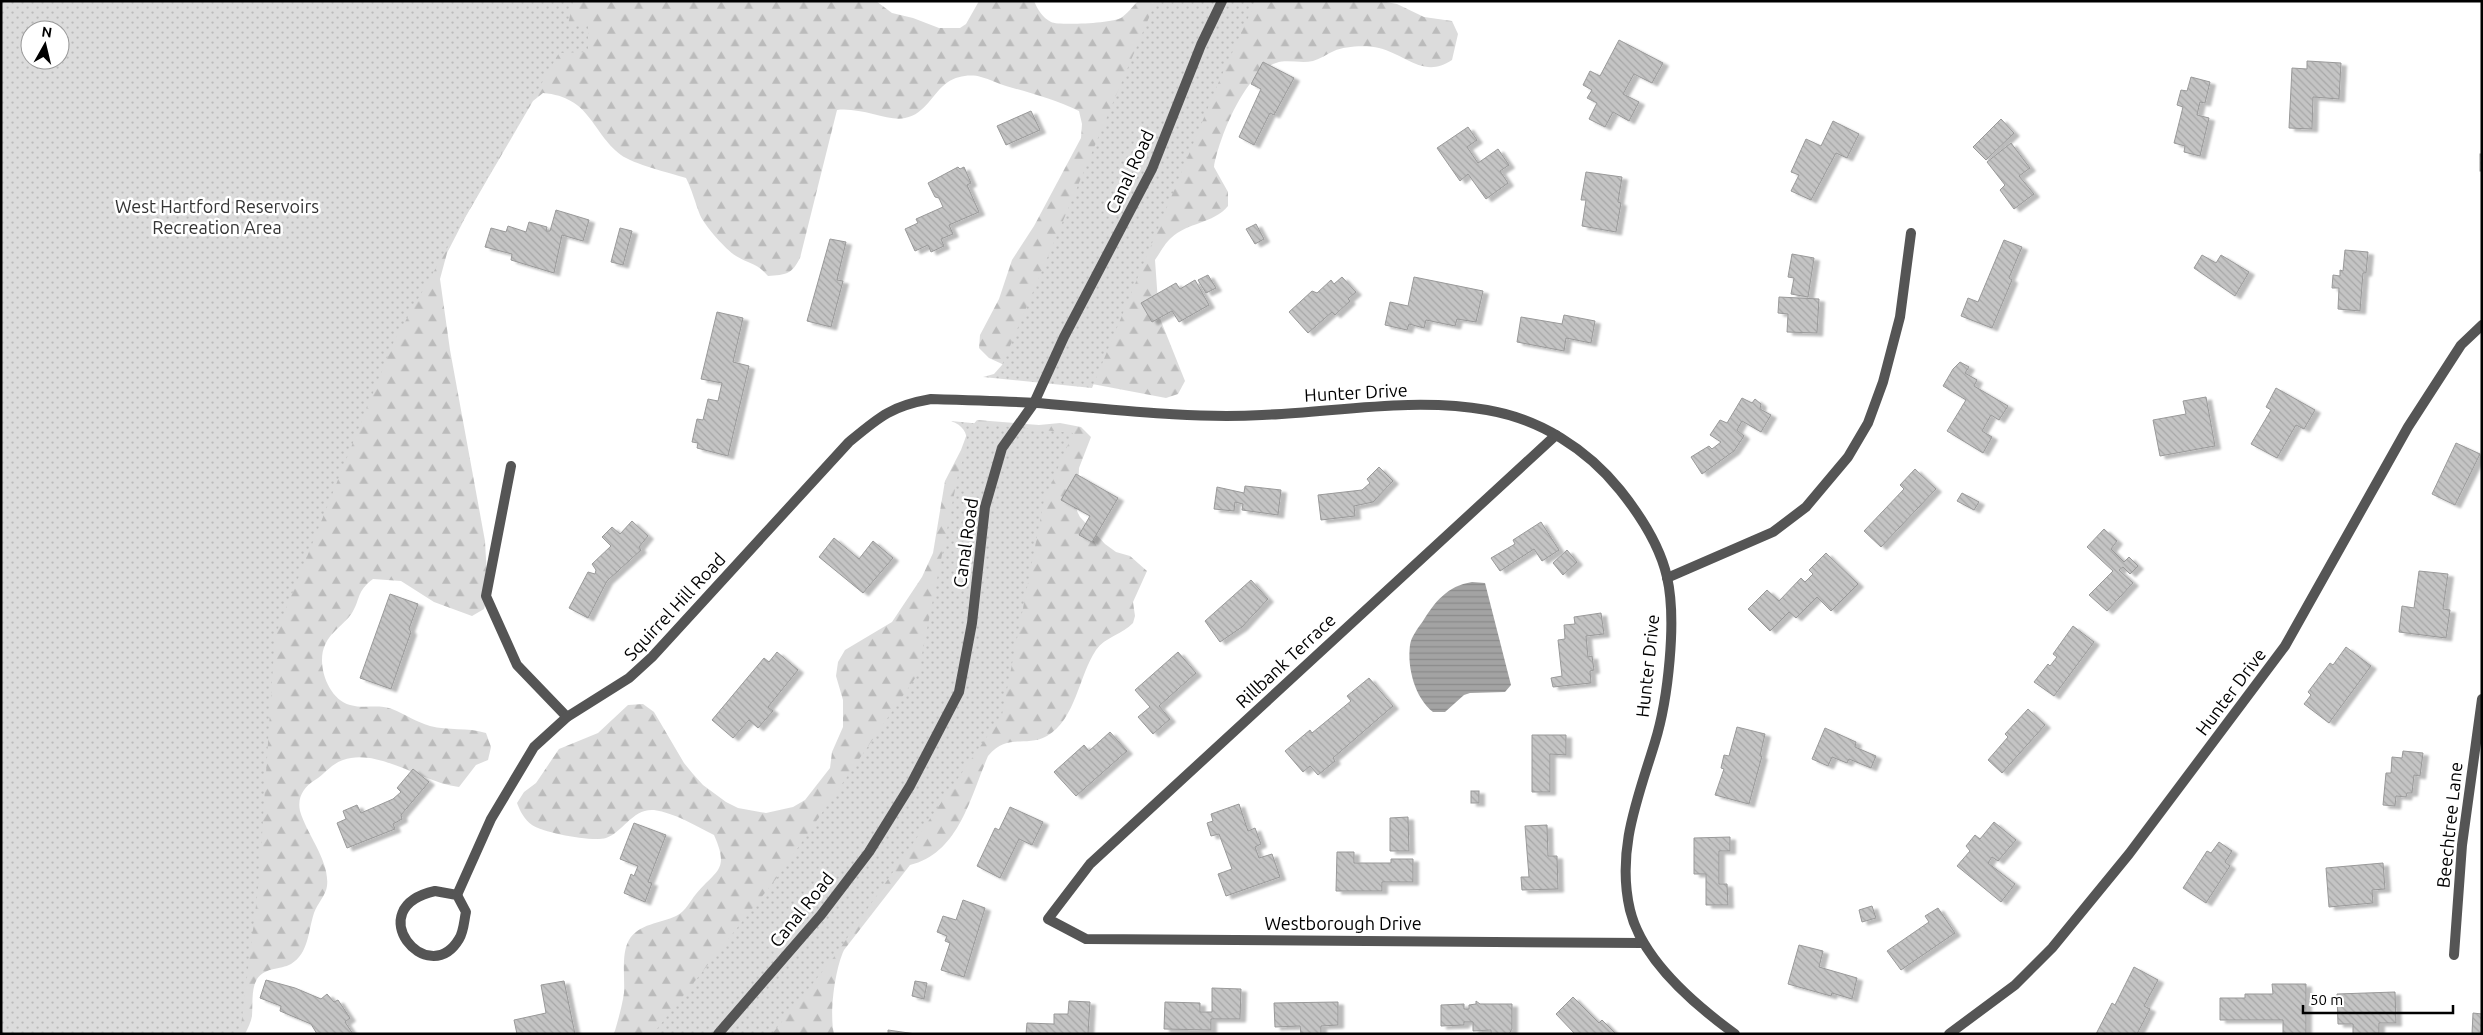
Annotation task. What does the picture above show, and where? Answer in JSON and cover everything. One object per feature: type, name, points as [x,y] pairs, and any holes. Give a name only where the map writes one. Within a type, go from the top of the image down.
[{"type":"street","name":"Canal Road","points":[[718,1034],[821,915],[869,852],[910,786],[959,692],[972,623],[985,507],[1002,448],[1034,403],[1064,337],[1152,170],[1201,45],[1222,1]]},
{"type":"street","points":[[1668,578],[1772,532],[1806,507],[1848,457],[1868,423],[1882,382],[1900,317],[1911,232]]},
{"type":"street","name":"Hunter Drive","points":[[1949,1034],[2015,986],[2052,948],[2128,854],[2286,646],[2418,411],[2461,345],[2482,325]]},
{"type":"street","name":"Squirrel Hill Road","points":[[457,895],[491,819],[534,747],[568,717],[630,678],[652,657],[849,442],[883,414],[905,404],[931,399],[1034,403]]},
{"type":"street","name":"Hunter Drive","points":[[1034,403],[1141,412],[1261,415],[1354,408],[1438,405],[1487,410],[1524,420],[1556,435],[1577,447],[1603,468],[1628,500],[1659,552],[1668,578],[1671,618],[1666,685],[1656,738],[1634,803],[1626,841],[1626,880],[1630,911],[1642,943],[1676,982],[1707,1013],[1735,1034]]},
{"type":"street","name":"Rillbank Terrace","points":[[1048,919],[1090,864],[1556,435]]},
{"type":"street","points":[[511,466],[486,596],[517,665],[568,717]]},
{"type":"street","name":"Beechtree Lane","points":[[2454,955],[2462,845],[2482,699]]},
{"type":"street","points":[[435,891],[457,895],[466,912],[461,937],[454,947],[444,955],[429,956],[412,949],[400,933],[401,915],[410,902],[423,894],[435,891]]},
{"type":"street","name":"Westborough Drive","points":[[1048,919],[1086,939],[1642,943]]},
{"type":"green space","name":"West Hartford Reservoirs Recreation Area","points":[[1,1],[876,1],[892,13],[913,18],[939,28],[960,28],[966,24],[979,1],[1034,1],[1045,18],[1051,22],[1075,24],[1116,20],[1128,12],[1138,1],[1381,1],[1397,4],[1424,17],[1452,21],[1458,34],[1452,60],[1442,65],[1424,66],[1379,48],[1356,46],[1339,49],[1313,61],[1285,61],[1276,63],[1265,69],[1244,92],[1221,140],[1214,167],[1228,192],[1228,206],[1208,220],[1185,229],[1171,238],[1155,260],[1159,316],[1185,381],[1178,394],[1166,398],[1013,369],[989,358],[979,348],[980,335],[999,299],[1012,260],[1034,226],[1081,138],[1082,124],[1079,111],[1043,97],[973,76],[960,77],[948,82],[924,108],[905,118],[898,119],[856,111],[837,110],[800,258],[788,273],[768,276],[756,266],[732,253],[721,243],[700,215],[686,178],[643,165],[621,155],[611,146],[581,108],[571,101],[559,96],[543,93],[533,101],[466,216],[447,253],[440,279],[450,350],[485,541],[488,595],[484,609],[472,616],[434,602],[401,581],[373,579],[361,592],[352,613],[328,640],[325,645],[322,662],[323,671],[330,688],[342,701],[355,706],[387,708],[437,727],[486,733],[491,747],[488,760],[476,765],[459,787],[445,784],[386,762],[357,757],[335,764],[308,786],[302,793],[299,806],[303,820],[322,858],[327,877],[327,886],[314,913],[305,948],[301,954],[291,964],[264,972],[257,979],[253,992],[252,1018],[245,1034],[1,1034]]},
{"type":"green space","name":"West Hartford Reservoirs Recreation Area","points":[[1,1],[573,1],[568,25],[588,24],[588,52],[559,53],[394,341],[275,636],[259,881],[240,1034],[1,1034]]},
{"type":"green space","points":[[1156,1],[1256,1],[1220,79],[1092,388],[983,377],[994,374],[1002,365]]},
{"type":"green space","points":[[977,420],[1039,425],[1060,423],[1081,427],[1091,437],[1079,468],[1077,511],[1080,517],[1105,544],[1116,552],[1130,556],[1147,571],[1133,602],[1135,616],[1133,623],[1104,642],[1096,650],[1090,660],[1071,708],[1057,728],[1047,736],[1039,739],[1003,744],[988,756],[961,822],[951,836],[940,849],[927,859],[910,865],[844,950],[838,968],[834,991],[832,1015],[834,1034],[614,1034],[624,993],[624,959],[629,940],[638,930],[679,914],[715,874],[721,863],[721,856],[714,835],[677,817],[654,810],[647,810],[634,816],[618,831],[606,838],[590,839],[568,836],[532,825],[523,815],[517,803],[524,792],[536,783],[559,749],[598,733],[628,705],[643,704],[654,712],[684,763],[693,774],[703,785],[726,802],[738,808],[766,813],[793,807],[805,800],[830,768],[832,752],[843,727],[843,700],[836,676],[838,662],[845,650],[892,622],[922,577],[933,553],[945,481],[961,450],[968,431]]},
{"type":"green space","points":[[951,421],[1073,433],[1044,501],[1002,715],[834,957],[772,1034],[653,1034],[779,875],[918,674],[959,470],[967,442],[964,430]]},
{"type":"shaded area","points":[[1472,582],[1485,583],[1511,685],[1505,692],[1470,693],[1464,695],[1445,712],[1433,712],[1421,699],[1411,673],[1409,654],[1411,642],[1437,601],[1455,587]]},
{"type":"building","points":[[1619,40],[1663,63],[1652,83],[1634,74],[1623,94],[1639,102],[1629,121],[1613,112],[1605,127],[1589,119],[1597,103],[1587,98],[1592,90],[1583,85],[1590,71],[1600,76]]},
{"type":"building","points":[[2307,61],[2341,63],[2339,99],[2313,97],[2312,129],[2289,128],[2292,68],[2307,69]]},
{"type":"building","points":[[1263,62],[1294,78],[1274,115],[1270,113],[1254,145],[1239,137],[1261,89],[1251,84]]},
{"type":"building","points":[[2191,77],[2210,82],[2205,103],[2200,102],[2197,115],[2209,118],[2200,156],[2184,152],[2185,146],[2174,143],[2183,107],[2177,105],[2181,90],[2187,91]]},
{"type":"building","points":[[1031,111],[1040,130],[1006,145],[997,126]]},
{"type":"building","points":[[2001,119],[2014,133],[1986,160],[1973,147]]},
{"type":"building","points":[[1833,121],[1859,134],[1847,158],[1836,153],[1811,200],[1791,191],[1799,175],[1791,172],[1806,139],[1821,146]]},
{"type":"building","points":[[1468,127],[1477,140],[1467,147],[1478,163],[1498,149],[1509,165],[1500,171],[1508,183],[1486,199],[1468,174],[1460,181],[1437,148]]},
{"type":"building","points":[[2011,143],[2030,168],[2019,176],[2034,194],[2014,209],[2000,190],[2005,185],[1987,162]]},
{"type":"building","points":[[2480,154],[2482,154],[2482,171],[2480,171]]},
{"type":"building","points":[[958,167],[960,169],[964,167],[971,183],[967,185],[979,212],[949,225],[953,234],[941,239],[944,246],[931,252],[928,245],[915,251],[905,229],[918,223],[916,219],[943,207],[928,183]]},
{"type":"building","points":[[1586,172],[1622,177],[1618,202],[1621,203],[1616,232],[1582,226],[1586,200],[1581,200]]},
{"type":"building","points":[[556,210],[589,220],[583,241],[562,235],[554,273],[511,260],[512,254],[485,247],[491,228],[506,232],[508,226],[526,232],[529,222],[547,227],[546,231],[550,231]]},
{"type":"building","points":[[1256,224],[1264,239],[1255,244],[1246,229]]},
{"type":"building","points":[[620,228],[632,231],[623,265],[611,262]]},
{"type":"building","points":[[830,239],[846,242],[837,280],[843,281],[831,327],[807,321]]},
{"type":"building","points":[[2004,240],[2022,247],[2009,278],[2012,280],[1992,328],[1961,316],[1968,298],[1978,302]]},
{"type":"building","points":[[2345,250],[2368,252],[2366,273],[2363,273],[2360,311],[2338,309],[2339,288],[2332,288],[2333,275],[2340,276],[2340,270],[2343,271]]},
{"type":"building","points":[[1792,254],[1814,258],[1808,297],[1791,294],[1794,278],[1788,277]]},
{"type":"building","points":[[2202,255],[2216,263],[2221,255],[2249,272],[2235,296],[2194,268]]},
{"type":"building","points":[[1208,275],[1216,288],[1206,293],[1198,280]]},
{"type":"building","points":[[1342,277],[1356,292],[1348,299],[1350,301],[1335,315],[1332,312],[1308,333],[1289,312],[1312,291],[1317,293],[1331,280],[1334,284]]},
{"type":"building","points":[[1414,277],[1483,291],[1476,322],[1457,319],[1455,326],[1426,320],[1424,328],[1409,324],[1407,330],[1385,325],[1390,302],[1408,306]]},
{"type":"building","points":[[1195,280],[1209,305],[1179,322],[1172,311],[1152,322],[1141,303],[1176,283],[1180,289]]},
{"type":"building","points":[[1779,297],[1819,299],[1817,333],[1787,332],[1788,314],[1778,313]]},
{"type":"building","points":[[717,312],[743,318],[733,362],[749,366],[728,456],[697,448],[698,443],[692,442],[697,419],[703,420],[708,399],[718,401],[722,383],[701,379]]},
{"type":"building","points":[[1564,315],[1595,321],[1591,343],[1566,338],[1564,351],[1517,342],[1521,317],[1562,324]]},
{"type":"building","points":[[1960,362],[1969,367],[1965,373],[1977,380],[1974,386],[2008,406],[1999,420],[1991,415],[1982,431],[1992,437],[1983,453],[1947,431],[1966,400],[1943,386],[1953,369]]},
{"type":"building","points":[[2276,388],[2315,410],[2304,429],[2296,425],[2277,458],[2251,444],[2271,410],[2266,407]]},
{"type":"building","points":[[2206,397],[2215,446],[2160,456],[2153,420],[2186,414],[2183,401]]},
{"type":"building","points":[[1742,398],[1752,403],[1755,399],[1761,404],[1760,409],[1771,415],[1761,432],[1742,421],[1737,430],[1744,436],[1734,451],[1702,474],[1691,457],[1709,446],[1712,449],[1721,442],[1710,435],[1720,420],[1727,423]]},
{"type":"building","points":[[2456,443],[2480,454],[2455,505],[2432,494]]},
{"type":"building","points":[[1379,467],[1393,481],[1373,502],[1354,506],[1355,516],[1321,520],[1318,495],[1362,490],[1370,483],[1367,479]]},
{"type":"building","points":[[1915,469],[1936,489],[1881,547],[1864,531],[1904,489],[1900,485]]},
{"type":"building","points":[[1076,474],[1118,498],[1092,542],[1079,535],[1090,516],[1061,500]]},
{"type":"building","points":[[1245,486],[1281,490],[1278,515],[1242,510],[1243,504],[1235,502],[1234,511],[1214,509],[1217,487],[1244,493]]},
{"type":"building","points":[[1962,493],[1979,502],[1974,510],[1957,501]]},
{"type":"building","points":[[632,521],[648,536],[639,547],[641,550],[607,581],[588,618],[569,608],[588,572],[595,574],[596,570],[592,564],[611,546],[602,537],[612,527],[620,534]]},
{"type":"building","points":[[1541,522],[1559,550],[1542,561],[1534,549],[1500,571],[1491,558],[1515,544],[1513,540]]},
{"type":"building","points":[[2104,529],[2117,541],[2111,549],[2124,562],[2129,557],[2138,566],[2130,574],[2123,567],[2119,570],[2133,583],[2107,611],[2089,595],[2113,571],[2087,547]]},
{"type":"building","points":[[834,538],[859,559],[873,541],[893,558],[863,593],[819,557]]},
{"type":"building","points":[[1567,550],[1577,562],[1563,575],[1553,563]]},
{"type":"building","points":[[1826,553],[1858,584],[1831,611],[1817,597],[1796,618],[1789,612],[1770,631],[1748,609],[1767,590],[1779,601],[1801,578],[1805,582],[1813,574],[1809,570]]},
{"type":"building","points":[[2419,571],[2448,574],[2443,609],[2450,610],[2446,638],[2399,632],[2402,606],[2414,608]]},
{"type":"building","points":[[1251,580],[1268,599],[1242,627],[1220,642],[1205,621]]},
{"type":"building","points":[[390,594],[418,604],[409,629],[411,632],[391,689],[360,678]]},
{"type":"building","points":[[1601,613],[1604,634],[1586,636],[1588,657],[1592,656],[1594,670],[1590,671],[1591,683],[1553,687],[1551,678],[1562,676],[1558,640],[1565,639],[1564,625],[1575,624],[1574,617]]},
{"type":"building","points":[[2073,626],[2094,642],[2054,696],[2034,682],[2048,664],[2050,666],[2057,657],[2053,654]]},
{"type":"building","points":[[2346,647],[2371,666],[2329,723],[2304,704],[2311,695],[2308,692],[2330,663],[2333,665]]},
{"type":"building","points":[[777,652],[798,670],[768,707],[773,711],[758,728],[749,720],[733,738],[712,720],[764,658],[769,662]]},
{"type":"building","points":[[1178,652],[1196,673],[1159,706],[1170,719],[1153,734],[1138,717],[1150,707],[1135,690]]},
{"type":"building","points":[[1369,678],[1393,706],[1333,758],[1335,761],[1318,775],[1310,766],[1303,772],[1285,751],[1310,730],[1312,733],[1351,701],[1347,696]]},
{"type":"building","points":[[2028,709],[2045,725],[2002,773],[1988,760],[2008,737],[2005,734]]},
{"type":"building","points":[[1737,727],[1765,734],[1760,756],[1762,756],[1749,804],[1715,795],[1724,769],[1721,768],[1724,755],[1729,756]]},
{"type":"building","points":[[1825,728],[1856,742],[1855,747],[1876,756],[1871,768],[1849,759],[1847,763],[1832,757],[1828,766],[1812,759]]},
{"type":"building","points":[[1110,732],[1127,751],[1076,796],[1054,772],[1084,745],[1089,751]]},
{"type":"building","points":[[1532,735],[1566,735],[1566,755],[1550,754],[1550,792],[1532,792]]},
{"type":"building","points":[[2403,751],[2423,753],[2420,776],[2414,775],[2412,793],[2407,793],[2406,797],[2396,796],[2395,806],[2383,805],[2386,773],[2391,773],[2392,757],[2402,758]]},
{"type":"building","points":[[413,769],[429,782],[401,815],[402,819],[393,824],[395,829],[347,848],[337,823],[346,819],[343,811],[357,805],[361,813],[393,799],[401,792],[397,788]]},
{"type":"building","points":[[1471,791],[1479,791],[1479,803],[1471,803]]},
{"type":"building","points":[[1239,804],[1248,831],[1255,828],[1261,844],[1255,847],[1259,858],[1272,854],[1280,877],[1226,896],[1218,874],[1232,869],[1219,834],[1211,836],[1207,823],[1213,821],[1211,814]]},
{"type":"building","points":[[1010,807],[1043,822],[1032,845],[1019,839],[1000,878],[977,866],[995,828],[999,830]]},
{"type":"building","points":[[1408,817],[1409,851],[1390,851],[1390,818]]},
{"type":"building","points":[[1994,822],[2016,840],[1998,861],[1992,857],[1988,863],[2015,884],[2001,902],[1957,866],[1970,851],[1966,846],[1975,835],[1980,839]]},
{"type":"building","points":[[634,823],[666,835],[648,882],[652,883],[645,902],[624,893],[631,874],[634,876],[638,866],[620,859]]},
{"type":"building","points":[[1547,825],[1548,856],[1557,856],[1558,889],[1522,890],[1521,877],[1529,877],[1525,826]]},
{"type":"building","points":[[1730,837],[1730,851],[1719,851],[1719,884],[1727,884],[1728,905],[1706,905],[1706,874],[1694,874],[1694,838]]},
{"type":"building","points":[[2219,842],[2232,851],[2225,862],[2230,866],[2206,903],[2183,888],[2207,851],[2211,853]]},
{"type":"building","points":[[1337,852],[1354,852],[1354,863],[1391,863],[1391,859],[1413,859],[1413,882],[1382,882],[1382,891],[1336,891]]},
{"type":"building","points":[[2383,863],[2385,889],[2372,890],[2373,903],[2329,907],[2326,868]]},
{"type":"building","points":[[963,900],[985,908],[964,977],[941,970],[950,943],[945,941],[947,936],[937,932],[943,916],[956,920]]},
{"type":"building","points":[[1872,906],[1876,918],[1862,922],[1859,910]]},
{"type":"building","points":[[1938,908],[1955,933],[1901,970],[1887,951],[1929,922],[1925,916]]},
{"type":"building","points":[[1799,945],[1823,951],[1819,967],[1857,978],[1852,999],[1832,993],[1831,996],[1788,984]]},
{"type":"building","points":[[2134,967],[2158,980],[2144,1006],[2150,1009],[2137,1034],[2096,1034],[2112,1003],[2115,1005]]},
{"type":"building","points":[[266,980],[295,988],[321,999],[327,994],[334,1002],[338,1000],[350,1018],[345,1022],[353,1034],[317,1034],[311,1024],[280,1011],[281,1006],[260,998]]},
{"type":"building","points":[[564,981],[575,1034],[517,1034],[514,1020],[546,1013],[541,985]]},
{"type":"building","points":[[915,981],[927,983],[924,999],[912,996]]},
{"type":"building","points":[[2272,984],[2306,984],[2306,1034],[2283,1034],[2283,1020],[2220,1020],[2220,998],[2245,998],[2245,994],[2273,994]]},
{"type":"building","points":[[1212,988],[1241,989],[1240,1019],[1211,1019],[1211,1030],[1164,1029],[1165,1002],[1200,1003],[1200,1012],[1212,1012]]},
{"type":"building","points":[[2395,992],[2396,1023],[2379,1023],[2379,1033],[2353,1034],[2353,1024],[2338,1024],[2337,994]]},
{"type":"building","points":[[1573,997],[1599,1023],[1602,1020],[1616,1034],[1575,1034],[1556,1014]]},
{"type":"building","points":[[1069,1001],[1090,1002],[1088,1034],[1026,1034],[1027,1023],[1054,1024],[1054,1014],[1068,1014]]},
{"type":"building","points":[[1476,1001],[1480,1004],[1512,1004],[1512,1029],[1509,1034],[1491,1034],[1491,1030],[1473,1031],[1473,1022],[1464,1022],[1464,1025],[1441,1026],[1441,1005],[1464,1004],[1464,1009],[1469,1009],[1469,1005],[1476,1004]]},
{"type":"building","points":[[1338,1002],[1338,1025],[1321,1026],[1321,1034],[1301,1034],[1300,1026],[1275,1027],[1274,1003]]},
{"type":"building","points":[[2473,1013],[2482,1014],[2482,1034],[2472,1034]]},
{"type":"building","points":[[888,1030],[916,1034],[888,1034]]}]
